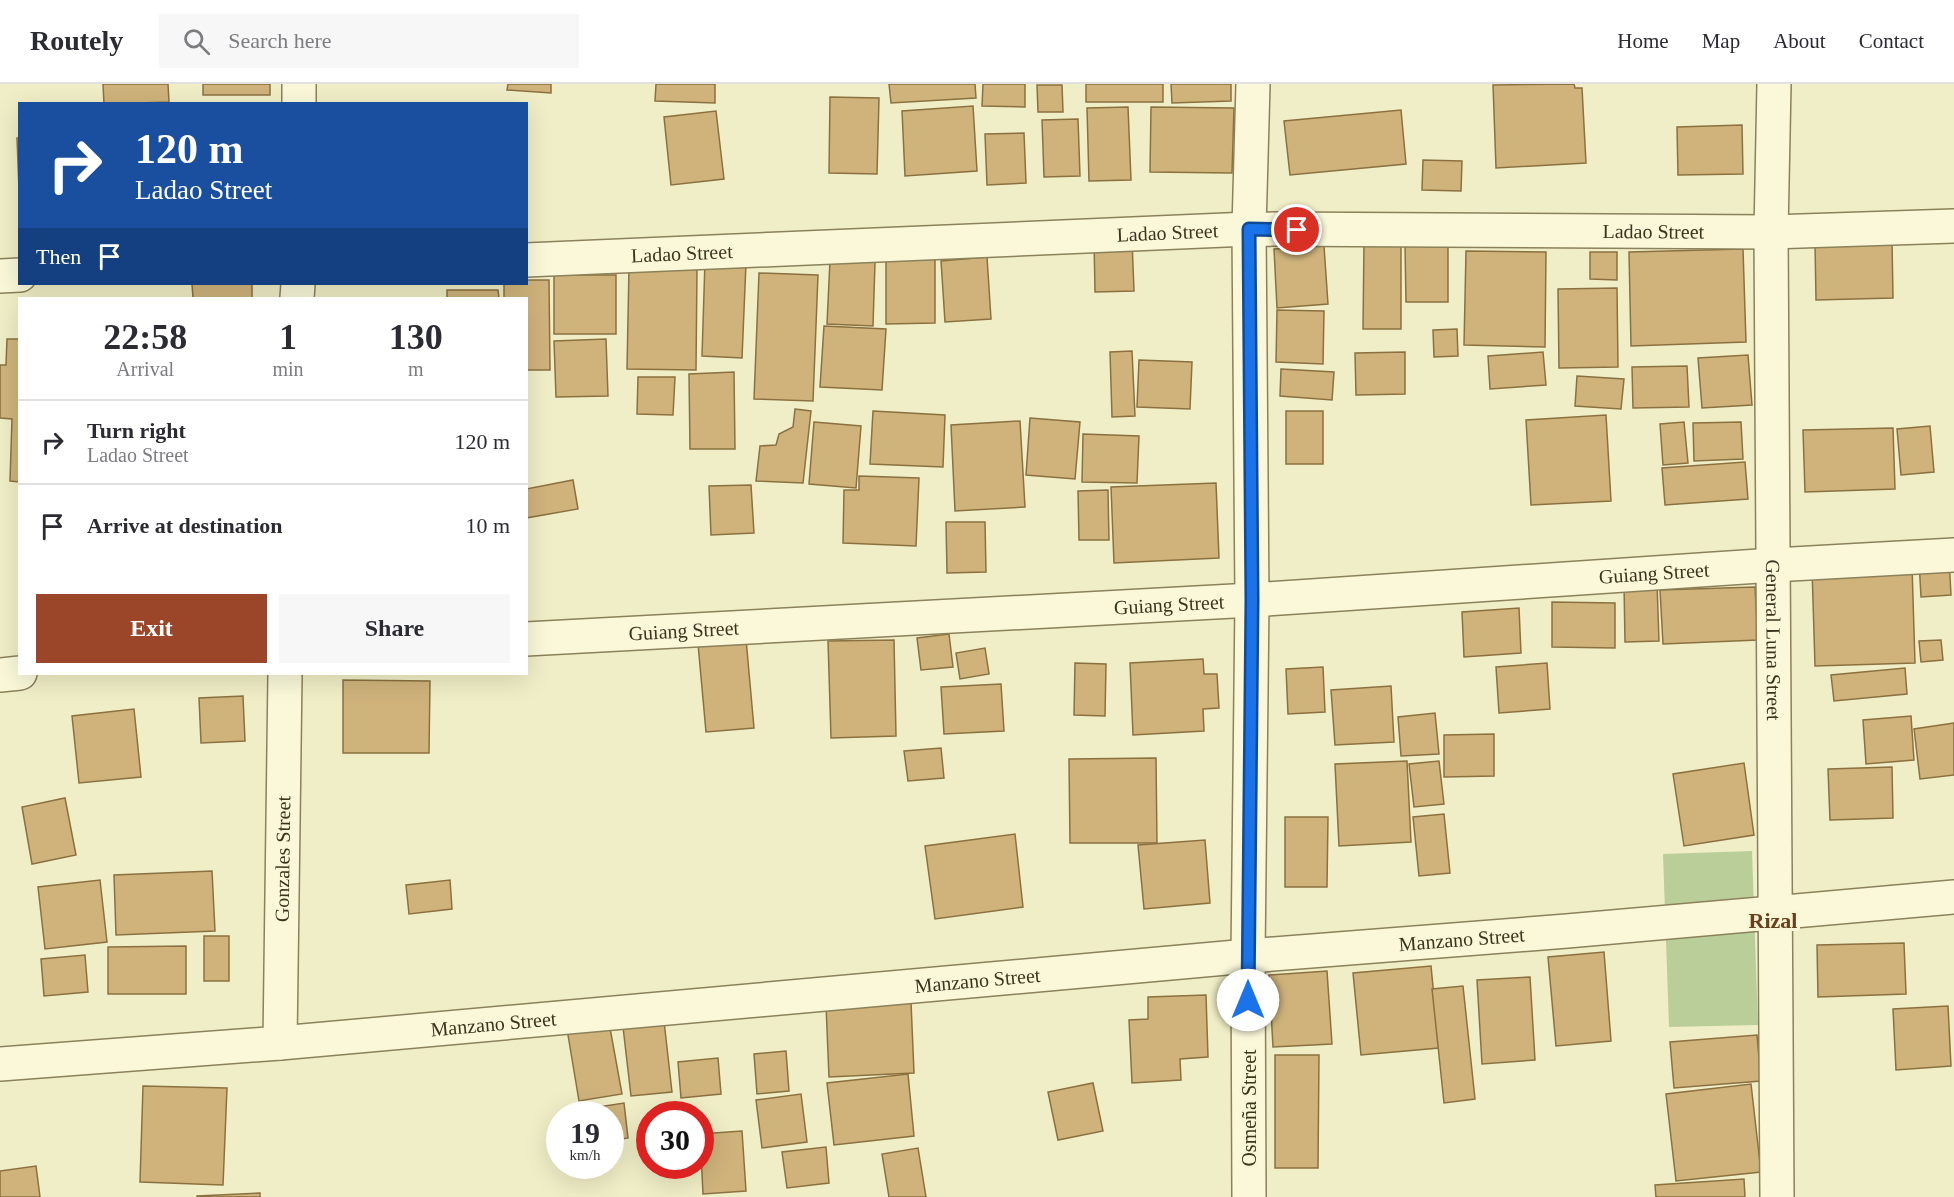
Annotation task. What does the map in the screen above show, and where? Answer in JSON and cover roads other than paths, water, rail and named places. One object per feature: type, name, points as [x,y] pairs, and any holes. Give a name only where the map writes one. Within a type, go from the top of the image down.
[{"type":"street","points":[[299,84],[299,102]]},
{"type":"street","name":"Osmeña Street","points":[[1250,1197],[1248,956],[1252,600],[1249,229],[1253,84]]},
{"type":"street","name":"General Luna Street","points":[[1774,84],[1771,232],[1777,1197]]},
{"type":"street","name":"Ladao Street","points":[[528,260],[1249,229],[1771,232],[1954,226]]},
{"type":"street","points":[[0,276],[18,275]]},
{"type":"street","name":"Guiang Street","points":[[528,639],[1252,600],[1954,555]]},
{"type":"street","points":[[0,675],[18,673]]},
{"type":"street","name":"Gonzales Street","points":[[280,1042],[285,675]]},
{"type":"street","name":"Manzano Street","points":[[0,1064],[280,1042],[1248,956],[1954,897]]},
{"type":"district","name":"Rizal","points":[[1773,920]]}]
